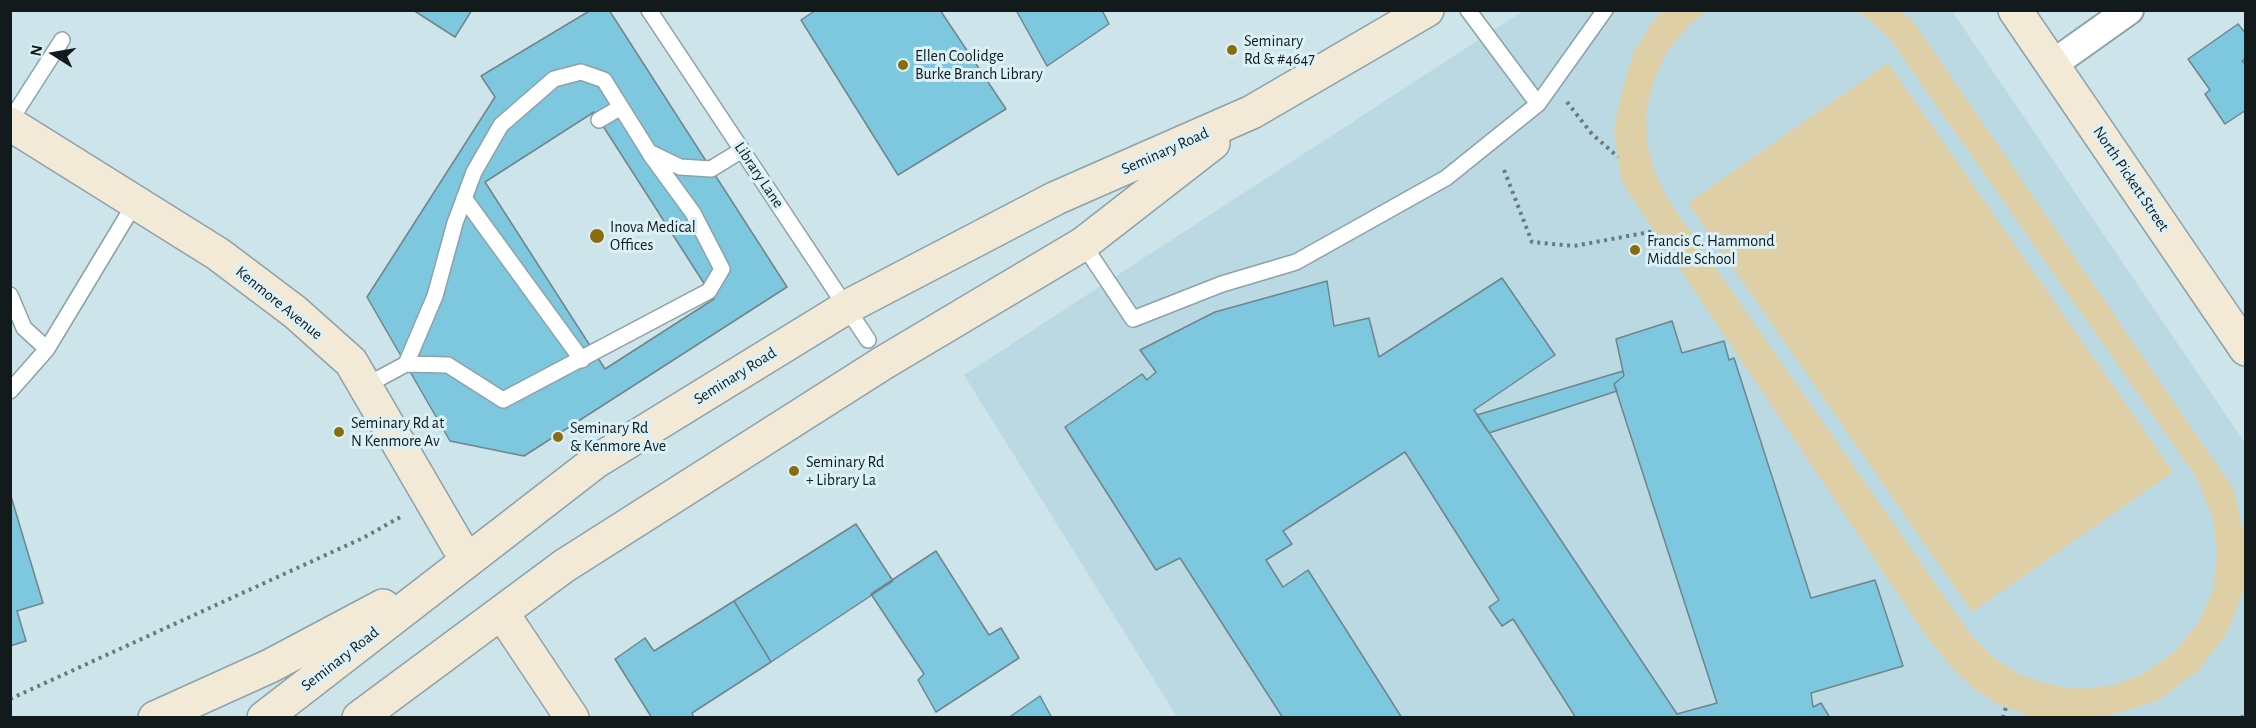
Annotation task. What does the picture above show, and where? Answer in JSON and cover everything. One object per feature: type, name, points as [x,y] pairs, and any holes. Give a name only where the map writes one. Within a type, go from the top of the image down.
[{"type":"main road","name":"Seminary Road","points":[[264,717],[595,462],[847,307],[1056,198],[1252,112],[1426,10]]},
{"type":"main road","name":"North Pickett Street","points":[[2015,10],[2246,349]]},
{"type":"main road","name":"Seminary Road","points":[[359,717],[564,566],[883,363],[1083,244],[1252,112]]},
{"type":"main road","name":"Kenmore Avenue","points":[[10,122],[218,254],[295,312],[351,362],[467,561]]},
{"type":"main road","points":[[1056,198],[1083,244]]},
{"type":"main road","points":[[155,717],[270,666],[467,561]]},
{"type":"main road","points":[[399,717],[510,625],[537,588]]},
{"type":"main road","points":[[510,625],[572,717]]},
{"type":"street","points":[[2053,64],[2129,10]]},
{"type":"lane","name":"Library Lane","points":[[649,10],[868,340]]},
{"type":"lane","points":[[1468,10],[1538,104]]},
{"type":"lane","points":[[1083,244],[1133,320],[1222,284],[1296,262],[1446,178],[1538,104],[1605,10]]},
{"type":"lane","points":[[10,122],[62,40]]},
{"type":"lane","points":[[365,386],[406,364],[448,365],[503,400],[709,291],[722,269],[693,213],[649,152],[604,80],[581,72],[554,79],[501,125],[474,172],[435,296],[406,364]]},
{"type":"lane","points":[[599,120],[621,107]]},
{"type":"lane","points":[[649,152],[680,167],[711,170],[742,150]]},
{"type":"lane","points":[[464,198],[582,360]]},
{"type":"lane","points":[[10,391],[47,349],[135,203]]},
{"type":"lane","points":[[10,295],[24,328]]},
{"type":"lane","points":[[10,318],[47,349]]},
{"type":"path","points":[[1567,102],[1592,134],[1618,157]]},
{"type":"path","points":[[1504,170],[1532,242],[1574,246],[1655,231]]},
{"type":"path","points":[[10,699],[363,538],[430,501]]},
{"type":"path","points":[[2002,717],[2006,708]]},
{"type":"path","points":[[2241,717],[2246,714]]},
{"type":"shaded area","points":[[1664,10],[1706,11],[1685,29],[1666,53],[1654,80],[1646,112],[1647,143],[1654,170],[1667,198],[1971,635],[1993,657],[2020,675],[2051,685],[2080,689],[2113,685],[2143,674],[2174,652],[2198,623],[2213,590],[2217,555],[2213,519],[2196,477],[1892,42],[1871,21],[1856,11],[1901,11],[1913,21],[2234,490],[2245,539],[2244,590],[2227,633],[2200,669],[2159,700],[2116,714],[2086,718],[2036,718],[1997,704],[1974,689],[1953,669],[1926,636],[1621,181],[1614,128],[1622,91],[1633,53],[1651,24]]},
{"type":"shaded area","name":"Francis C. Hammond Middle School","points":[[1523,11],[1952,11],[2245,443],[2245,717],[1177,717],[964,375]]},
{"type":"shaded area","points":[[1888,63],[2173,472],[1972,612],[1688,203]]},
{"type":"building","points":[[413,10],[472,10],[455,37]]},
{"type":"building","points":[[591,10],[609,10],[787,287],[524,456],[450,441],[367,297],[495,97],[481,76]]},
{"type":"building","name":"Ellen Coolidge Burke Branch Library","points":[[816,10],[940,10],[1006,109],[898,175],[801,20]]},
{"type":"building","points":[[1016,10],[1102,10],[1109,24],[1047,66]]},
{"type":"building","points":[[2238,24],[2246,34],[2246,58],[2242,61],[2246,65],[2246,110],[2225,124],[2205,94],[2210,90],[2188,59]]},
{"type":"building","name":"Inova Medical Offices","points":[[594,112],[714,299],[605,369],[485,182]]},
{"type":"building","points":[[1502,278],[1555,355],[1474,410],[1677,714],[1717,703],[1614,384],[1624,376],[1616,339],[1672,321],[1682,353],[1724,341],[1729,360],[1734,358],[1811,598],[1875,580],[1903,666],[1811,693],[1813,707],[1821,703],[1830,718],[1576,718],[1513,619],[1502,626],[1489,607],[1499,600],[1405,452],[1283,531],[1292,544],[1266,560],[1283,587],[1308,570],[1402,718],[1283,718],[1180,558],[1156,570],[1065,427],[1142,374],[1147,380],[1156,372],[1140,350],[1215,312],[1327,281],[1334,326],[1369,318],[1379,357]]},
{"type":"building","points":[[1623,371],[1624,376],[1614,384],[1617,391],[1489,433],[1477,415]]},
{"type":"building","points":[[10,493],[43,603],[17,611],[26,641],[10,646]]},
{"type":"building","points":[[856,524],[893,581],[771,662],[734,601]]},
{"type":"building","points":[[936,551],[989,635],[1001,628],[1019,658],[936,712],[918,680],[924,674],[871,594]]},
{"type":"building","points":[[734,601],[771,662],[692,713],[694,718],[652,718],[615,659],[645,638],[654,651]]},
{"type":"building","points":[[1040,696],[1052,718],[1008,718]]},
{"type":"place","name":"Seminary Rd & #4647","points":[[1232,50]]},
{"type":"place","name":"Ellen Coolidge Burke Branch Library","points":[[903,65]]},
{"type":"place","name":"Inova Medical Offices","points":[[597,236]]},
{"type":"place","name":"Francis C. Hammond Middle School","points":[[1635,250]]},
{"type":"place","name":"Seminary Rd at N Kenmore Av","points":[[339,432]]},
{"type":"place","name":"Seminary Rd & Kenmore Ave","points":[[558,437]]},
{"type":"place","name":"Seminary Rd + Library La","points":[[794,471]]}]
